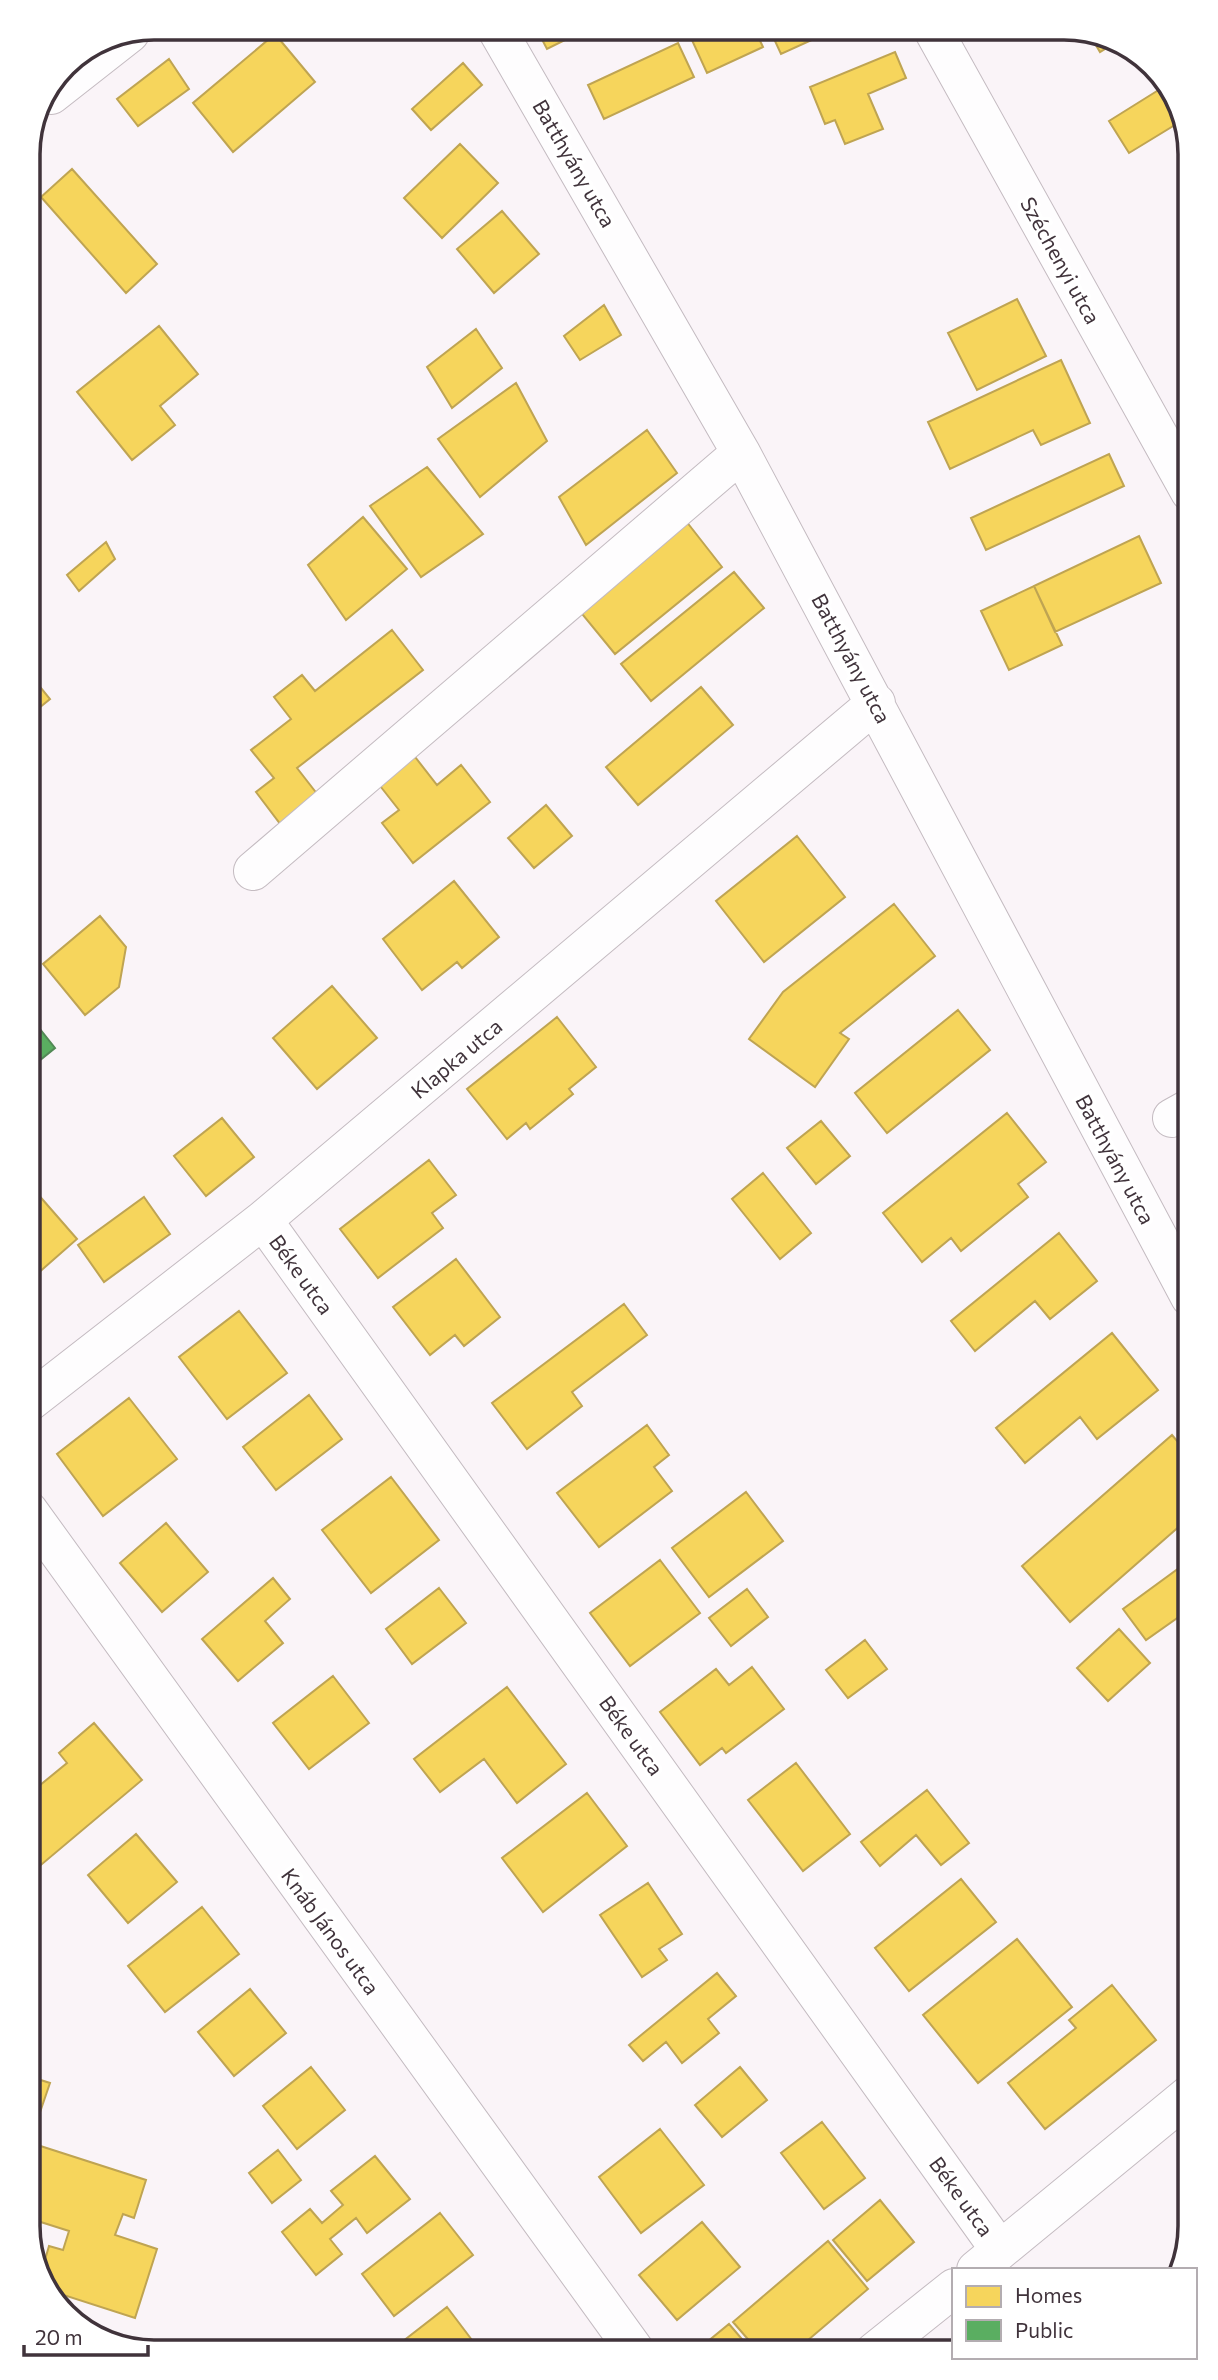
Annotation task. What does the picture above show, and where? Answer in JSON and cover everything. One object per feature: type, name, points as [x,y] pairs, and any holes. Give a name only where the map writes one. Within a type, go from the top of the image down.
[{"type":"street","name":"Batthyány utca","points":[[503,40],[741,453],[1178,1275]]},
{"type":"street","name":"Széchenyi utca","points":[[939,40],[1178,470]]},
{"type":"street","points":[[65,84],[109,50]]},
{"type":"street","points":[[253,871],[741,453]]},
{"type":"street","name":"Klapka utca","points":[[40,1394],[263,1220],[876,703]]},
{"type":"street","name":"Béke utca","points":[[263,1220],[988,2260]]},
{"type":"street","name":"Knáb János utca","points":[[42,1558],[627,2340]]},
{"type":"street","points":[[988,2260],[1178,2104]]},
{"type":"street","points":[[889,2340],[952,2290]]},
{"type":"building: Homes","points":[[268,40],[280,40],[315,82],[233,152],[193,103]]},
{"type":"building: Homes","points":[[542,40],[565,40],[547,49]]},
{"type":"building: Homes","points":[[692,40],[760,40],[763,47],[707,73]]},
{"type":"building: Homes","points":[[775,40],[812,40],[781,54]]},
{"type":"building: Homes","points":[[678,43],[694,77],[604,119],[588,85]]},
{"type":"building: Homes","points":[[1096,45],[1106,48],[1100,52]]},
{"type":"building: Homes","points":[[895,52],[906,78],[868,94],[883,129],[845,144],[835,120],[825,124],[810,87]]},
{"type":"building: Homes","points":[[169,59],[189,89],[138,126],[117,99]]},
{"type":"building: Homes","points":[[463,63],[482,85],[431,130],[412,109]]},
{"type":"building: Homes","points":[[1158,90],[1174,126],[1129,153],[1109,121]]},
{"type":"building: Homes","points":[[460,144],[498,183],[442,238],[404,198]]},
{"type":"building: Homes","points":[[72,169],[157,264],[126,293],[41,197]]},
{"type":"building: Homes","points":[[502,211],[539,254],[494,293],[457,249]]},
{"type":"building: Homes","points":[[1017,299],[1046,356],[977,390],[948,333]]},
{"type":"building: Homes","points":[[604,305],[621,335],[580,360],[564,336]]},
{"type":"building: Homes","points":[[159,326],[198,374],[160,406],[175,425],[132,460],[77,392]]},
{"type":"building: Homes","points":[[476,329],[502,368],[452,408],[427,367]]},
{"type":"building: Homes","points":[[1061,360],[1090,423],[1041,445],[1033,430],[950,469],[928,422]]},
{"type":"building: Homes","points":[[516,383],[547,441],[480,497],[438,439]]},
{"type":"building: Homes","points":[[647,430],[677,473],[586,545],[559,497]]},
{"type":"building: Homes","points":[[1109,454],[1124,486],[986,550],[971,518]]},
{"type":"building: Homes","points":[[427,467],[483,534],[421,577],[370,506]]},
{"type":"building: Homes","points":[[363,517],[407,569],[346,620],[308,565]]},
{"type":"building: Homes","points":[[686,521],[722,567],[615,654],[578,609]]},
{"type":"building: Homes","points":[[1139,536],[1161,583],[1055,632],[1034,586]]},
{"type":"building: Homes","points":[[106,542],[115,559],[79,591],[67,575]]},
{"type":"building: Homes","points":[[734,572],[764,608],[651,701],[621,664]]},
{"type":"building: Homes","points":[[1034,586],[1062,645],[1009,670],[981,611]]},
{"type":"building: Homes","points":[[392,630],[423,670],[297,768],[318,795],[281,825],[256,792],[274,778],[251,750],[291,719],[274,697],[302,675],[315,691]]},
{"type":"building: Homes","points":[[40,687],[50,699],[40,707]]},
{"type":"building: Homes","points":[[701,687],[733,725],[638,805],[606,767]]},
{"type":"building: Homes","points":[[412,753],[437,785],[461,765],[490,802],[413,863],[382,823],[399,810],[377,782]]},
{"type":"building: Homes","points":[[546,805],[572,836],[534,868],[508,838]]},
{"type":"building: Homes","points":[[797,836],[845,897],[764,962],[716,901]]},
{"type":"building: Homes","points":[[454,881],[499,937],[462,968],[457,962],[422,990],[383,939]]},
{"type":"building: Homes","points":[[894,904],[935,956],[840,1033],[849,1039],[815,1087],[749,1039],[783,992]]},
{"type":"building: Homes","points":[[100,916],[126,947],[119,987],[85,1015],[43,964]]},
{"type":"building: Homes","points":[[332,986],[377,1038],[317,1089],[273,1038]]},
{"type":"building: Homes","points":[[958,1010],[990,1050],[887,1133],[855,1093]]},
{"type":"building: Homes","points":[[557,1017],[596,1067],[569,1089],[573,1094],[530,1129],[526,1123],[507,1139],[467,1089]]},
{"type":"building: Homes","points":[[1007,1113],[1046,1162],[1018,1184],[1028,1197],[961,1251],[951,1238],[922,1262],[883,1213]]},
{"type":"building: Homes","points":[[222,1118],[254,1157],[206,1196],[174,1156]]},
{"type":"building: Homes","points":[[821,1121],[850,1156],[816,1184],[787,1148]]},
{"type":"building: Homes","points":[[429,1160],[456,1195],[432,1213],[443,1228],[378,1278],[340,1229]]},
{"type":"building: Homes","points":[[763,1173],[811,1233],[780,1259],[732,1199]]},
{"type":"building: Homes","points":[[40,1197],[77,1239],[40,1271]]},
{"type":"building: Homes","points":[[144,1197],[170,1234],[104,1282],[78,1245]]},
{"type":"building: Homes","points":[[1059,1233],[1097,1281],[1050,1319],[1035,1301],[975,1351],[951,1321]]},
{"type":"building: Homes","points":[[456,1259],[500,1317],[464,1346],[455,1335],[430,1355],[393,1307]]},
{"type":"building: Homes","points":[[624,1304],[647,1335],[572,1392],[582,1406],[527,1449],[492,1403]]},
{"type":"building: Homes","points":[[239,1311],[287,1373],[227,1419],[179,1357]]},
{"type":"building: Homes","points":[[1112,1333],[1158,1390],[1097,1439],[1080,1417],[1025,1463],[996,1428]]},
{"type":"building: Homes","points":[[309,1395],[342,1439],[276,1490],[243,1447]]},
{"type":"building: Homes","points":[[129,1398],[177,1459],[103,1516],[57,1454]]},
{"type":"building: Homes","points":[[647,1425],[669,1455],[654,1467],[672,1491],[599,1547],[557,1493]]},
{"type":"building: Homes","points":[[1172,1435],[1178,1442],[1178,1528],[1070,1622],[1022,1566]]},
{"type":"building: Homes","points":[[391,1477],[439,1540],[371,1593],[322,1530]]},
{"type":"building: Homes","points":[[746,1492],[783,1541],[709,1597],[672,1548]]},
{"type":"building: Homes","points":[[166,1523],[208,1572],[162,1612],[120,1563]]},
{"type":"building: Homes","points":[[660,1560],[700,1613],[630,1666],[590,1613]]},
{"type":"building: Homes","points":[[1178,1569],[1178,1617],[1146,1640],[1123,1609]]},
{"type":"building: Homes","points":[[273,1578],[290,1599],[265,1621],[283,1643],[238,1681],[202,1639]]},
{"type":"building: Homes","points":[[439,1588],[466,1623],[412,1664],[386,1629]]},
{"type":"building: Homes","points":[[747,1589],[768,1617],[731,1646],[709,1618]]},
{"type":"building: Homes","points":[[1119,1629],[1150,1663],[1108,1701],[1077,1668]]},
{"type":"building: Homes","points":[[865,1640],[887,1669],[848,1698],[826,1670]]},
{"type":"building: Homes","points":[[752,1667],[784,1709],[726,1753],[722,1748],[700,1765],[660,1712],[716,1669],[729,1685]]},
{"type":"building: Homes","points":[[333,1676],[369,1723],[309,1769],[273,1723]]},
{"type":"building: Homes","points":[[507,1687],[566,1764],[517,1803],[484,1759],[440,1792],[414,1759]]},
{"type":"building: Homes","points":[[94,1723],[142,1780],[40,1866],[40,1785],[67,1763],[59,1753]]},
{"type":"building: Homes","points":[[796,1763],[850,1834],[803,1871],[748,1800]]},
{"type":"building: Homes","points":[[927,1790],[969,1843],[941,1865],[916,1835],[880,1866],[861,1842]]},
{"type":"building: Homes","points":[[587,1793],[627,1846],[543,1912],[502,1858]]},
{"type":"building: Homes","points":[[136,1834],[177,1882],[128,1923],[88,1875]]},
{"type":"building: Homes","points":[[961,1879],[996,1922],[909,1991],[875,1948]]},
{"type":"building: Homes","points":[[648,1883],[682,1934],[659,1949],[667,1960],[642,1977],[600,1915]]},
{"type":"building: Homes","points":[[202,1907],[239,1954],[165,2012],[128,1966]]},
{"type":"building: Homes","points":[[1017,1939],[1072,2007],[978,2083],[923,2015]]},
{"type":"building: Homes","points":[[717,1973],[736,1996],[708,2019],[719,2033],[682,2063],[666,2042],[643,2061],[629,2045]]},
{"type":"building: Homes","points":[[1112,1985],[1156,2040],[1045,2129],[1008,2083],[1076,2028],[1069,2020]]},
{"type":"building: Homes","points":[[250,1989],[286,2033],[234,2076],[198,2032]]},
{"type":"building: Homes","points":[[311,2067],[345,2110],[297,2149],[263,2106]]},
{"type":"building: Homes","points":[[740,2067],[767,2100],[722,2137],[695,2105]]},
{"type":"building: Homes","points":[[40,2080],[50,2083],[40,2112]]},
{"type":"building: Homes","points":[[822,2122],[865,2178],[824,2209],[781,2153]]},
{"type":"building: Homes","points":[[660,2129],[704,2185],[641,2233],[599,2177]]},
{"type":"building: Homes","points":[[40,2146],[146,2180],[134,2218],[123,2214],[115,2235],[157,2249],[135,2318],[64,2295],[55,2283],[45,2259],[49,2246],[63,2250],[69,2231],[40,2222]]},
{"type":"building: Homes","points":[[278,2150],[301,2180],[272,2203],[249,2173]]},
{"type":"building: Homes","points":[[375,2156],[410,2199],[367,2233],[356,2218],[330,2239],[342,2254],[316,2275],[282,2232],[310,2209],[322,2223],[343,2205],[331,2191]]},
{"type":"building: Homes","points":[[880,2200],[914,2242],[867,2281],[833,2240]]},
{"type":"building: Homes","points":[[440,2213],[473,2255],[394,2316],[362,2274]]},
{"type":"building: Homes","points":[[702,2222],[740,2267],[677,2320],[639,2275]]},
{"type":"building: Homes","points":[[828,2241],[868,2289],[808,2340],[749,2340],[733,2322]]},
{"type":"building: Homes","points":[[447,2307],[472,2340],[404,2340]]},
{"type":"building: Homes","points":[[729,2324],[743,2340],[710,2340]]},
{"type":"building: Public","points":[[40,1029],[55,1048],[40,1060]]}]
